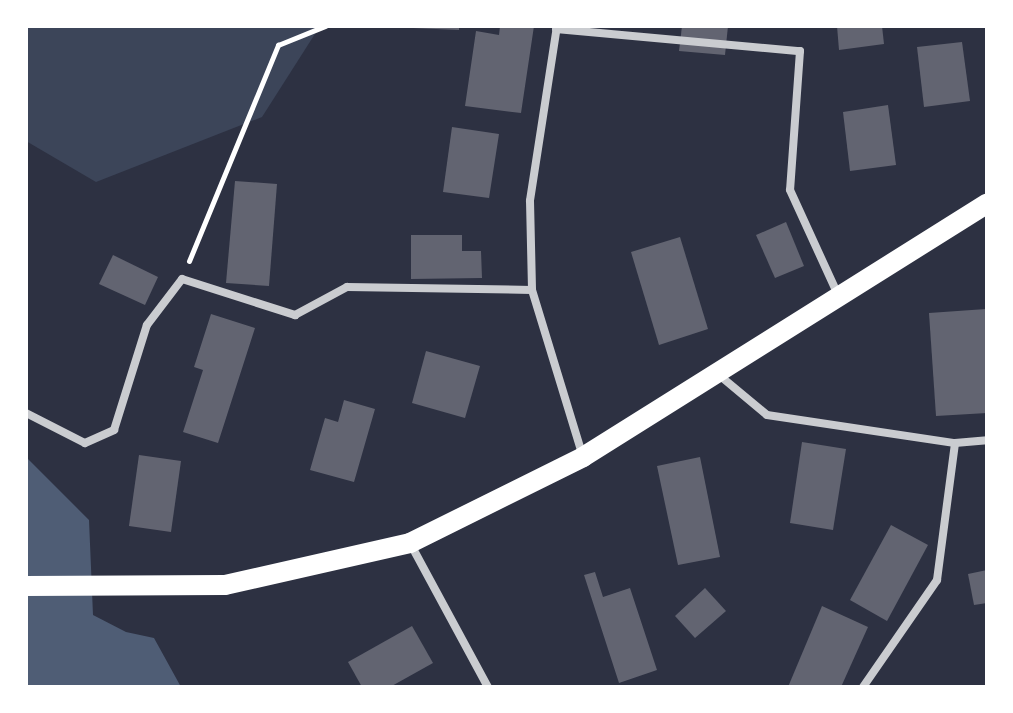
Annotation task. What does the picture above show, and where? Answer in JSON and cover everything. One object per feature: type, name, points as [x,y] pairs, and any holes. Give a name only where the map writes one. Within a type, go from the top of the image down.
[{"type":"main road","points":[[26,586],[225,585],[410,543],[583,457],[987,204]]},
{"type":"street","points":[[583,457],[532,290],[530,201],[556,28],[800,51],[790,190],[839,298]]},
{"type":"street","points":[[26,413],[85,443],[114,430],[147,325],[182,279],[295,315],[347,287],[532,290]]},
{"type":"street","points":[[719,374],[767,415],[955,443],[987,440]]},
{"type":"street","points":[[863,687],[937,580],[955,443]]},
{"type":"street","points":[[410,543],[488,687]]},
{"type":"path","points":[[182,279],[278,45],[325,26]]},
{"type":"shaded area","points":[[26,26],[320,26],[262,117],[96,182],[26,141]]},
{"type":"shaded area","points":[[26,457],[89,520],[93,615],[126,632],[154,638],[181,687],[26,687]]},
{"type":"building","points":[[459,26],[459,30],[413,28]]},
{"type":"building","points":[[500,26],[534,26],[521,113],[465,106],[476,31],[499,35]]},
{"type":"building","points":[[682,26],[728,26],[725,55],[679,51]]},
{"type":"building","points":[[837,26],[882,26],[884,44],[839,50]]},
{"type":"building","points":[[962,42],[970,101],[924,107],[917,47]]},
{"type":"building","points":[[888,105],[896,165],[850,171],[843,112]]},
{"type":"building","points":[[452,127],[499,134],[489,198],[443,192]]},
{"type":"building","points":[[235,181],[277,184],[269,286],[226,283]]},
{"type":"building","points":[[786,222],[804,266],[775,278],[756,235]]},
{"type":"building","points":[[411,235],[462,235],[462,251],[481,251],[482,278],[411,279]]},
{"type":"building","points":[[680,237],[708,329],[659,345],[631,252]]},
{"type":"building","points":[[113,255],[158,277],[145,305],[99,284]]},
{"type":"building","points":[[986,309],[987,413],[936,416],[929,313]]},
{"type":"building","points":[[211,314],[255,328],[218,443],[183,432],[203,370],[194,367]]},
{"type":"building","points":[[426,351],[480,366],[465,418],[412,403]]},
{"type":"building","points":[[344,400],[375,409],[354,482],[310,470],[325,418],[338,422]]},
{"type":"building","points":[[802,442],[846,449],[833,530],[790,523]]},
{"type":"building","points":[[139,455],[181,461],[171,532],[129,526]]},
{"type":"building","points":[[700,457],[720,557],[678,565],[657,466]]},
{"type":"building","points":[[891,525],[928,545],[887,621],[850,600]]},
{"type":"building","points":[[987,570],[987,603],[974,605],[968,574]]},
{"type":"building","points":[[595,572],[603,597],[630,588],[657,670],[619,683],[584,575]]},
{"type":"building","points":[[705,588],[726,611],[695,638],[675,616]]},
{"type":"building","points":[[822,606],[868,627],[841,687],[788,687]]},
{"type":"building","points":[[412,626],[433,663],[390,687],[362,687],[348,662]]}]
